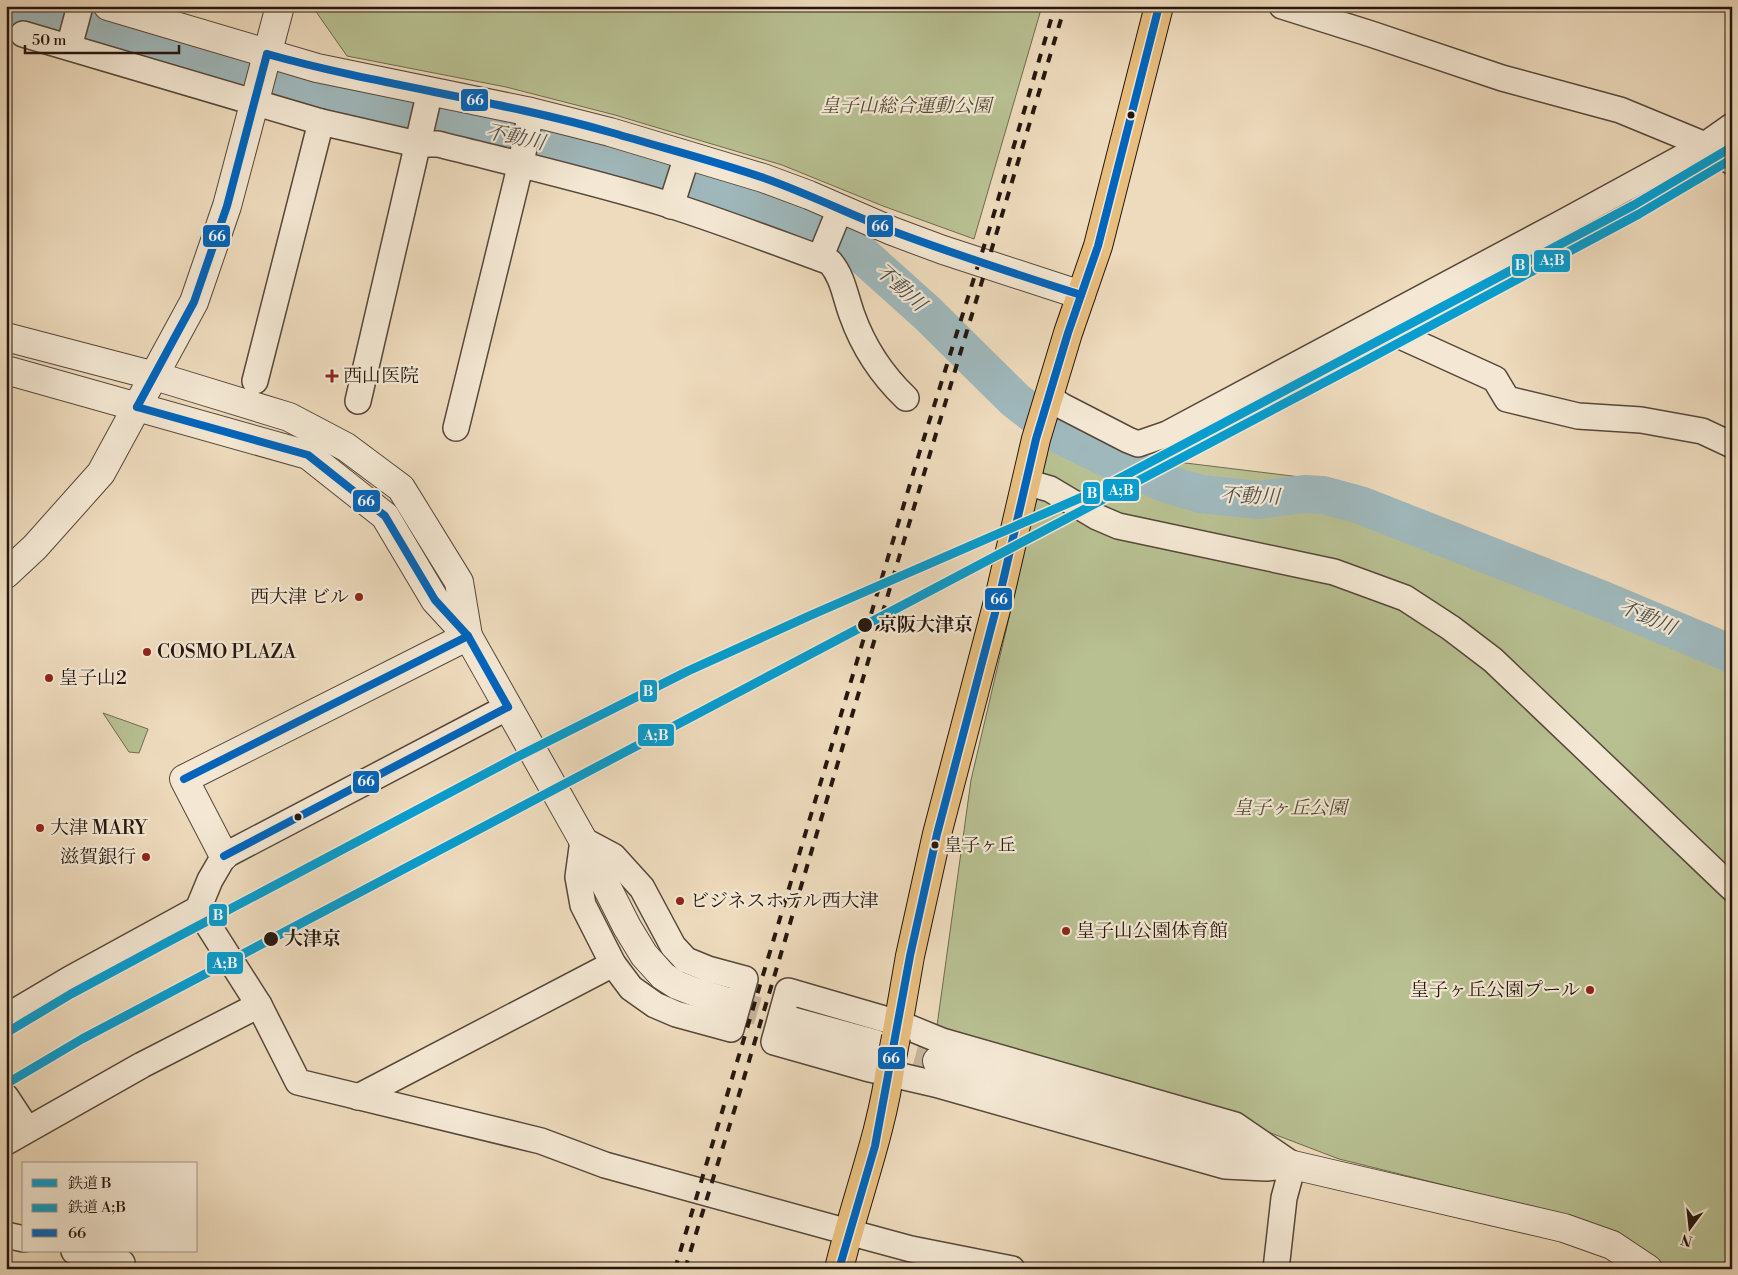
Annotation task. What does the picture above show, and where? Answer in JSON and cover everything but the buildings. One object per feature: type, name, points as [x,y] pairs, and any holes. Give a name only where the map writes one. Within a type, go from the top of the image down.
[{"type":"main road","points":[[839,1269],[874,1146],[890,1048],[937,834],[1000,594],[1036,439],[1047,399],[1104,224],[1159,6]]},
{"type":"street","points":[[69,47],[80,6]]},
{"type":"street","points":[[108,6],[266,60],[317,68],[531,112],[610,132],[763,178],[892,231],[962,257],[1081,295]]},
{"type":"street","points":[[6,574],[34,547],[101,473],[194,302],[227,206],[280,6]]},
{"type":"street","points":[[1282,6],[1502,78],[1620,110],[1705,145],[1732,162]]},
{"type":"street","points":[[22,34],[321,122],[417,143],[438,144],[672,205],[750,231],[830,262],[838,272],[852,315],[872,356],[881,370],[906,398]]},
{"type":"street","points":[[358,401],[430,92]]},
{"type":"street","points":[[456,428],[531,112]]},
{"type":"street","points":[[255,381],[321,122]]},
{"type":"street","points":[[1047,399],[1138,444],[1167,434],[1705,145],[1732,126]]},
{"type":"street","points":[[672,205],[686,156]]},
{"type":"street","points":[[820,258],[840,210]]},
{"type":"street","points":[[1374,324],[1496,379],[1507,399],[1578,416],[1641,420],[1702,431],[1732,445]]},
{"type":"street","points":[[6,337],[155,376],[289,417],[346,447],[401,488],[459,582],[468,636]]},
{"type":"street","points":[[6,370],[308,455],[385,516],[435,600],[468,636],[583,840],[627,927],[653,966],[663,976],[677,985],[731,1003]]},
{"type":"street","points":[[1026,482],[1050,489],[1097,517],[1118,526],[1334,572],[1405,598],[1451,628],[1493,660],[1732,888]]},
{"type":"street","points":[[224,856],[184,779],[468,636]]},
{"type":"street","points":[[6,1017],[198,909],[210,880],[224,856],[508,707]]},
{"type":"street","points":[[583,840],[613,856],[638,883],[673,946],[686,960],[708,969],[745,979],[731,1030],[676,1014],[655,1005],[631,988],[613,964],[583,905],[578,877],[583,840]]},
{"type":"street","points":[[198,909],[259,1005],[298,1082],[541,1141],[605,1165],[911,1249],[1012,1269]]},
{"type":"street","points":[[358,1097],[613,964]]},
{"type":"street","points":[[6,1097],[16,1136],[142,1065],[259,1005]]},
{"type":"street","points":[[791,1020],[890,1048],[1225,1166],[1266,1168],[1293,1165]]},
{"type":"street","points":[[890,1048],[942,1041],[1235,1125],[1293,1165]]},
{"type":"street","points":[[937,1061],[1293,1165],[1564,1228],[1612,1245],[1648,1269]]},
{"type":"street","points":[[1276,1269],[1284,1198],[1293,1165]]},
{"type":"street","points":[[6,1235],[22,1239]]},
{"type":"street","points":[[78,1252],[122,1263]]},
{"type":"green space","name":"皇子山総合運動公園","points":[[312,6],[1042,6],[974,239],[883,206],[782,165],[615,115],[506,87],[347,56]]},
{"type":"green space","name":"皇子ヶ丘公園","points":[[1052,415],[1128,456],[1325,480],[1732,647],[1732,1269],[1668,1269],[1639,1247],[1529,1206],[1339,1159],[1263,1130],[945,1035],[937,1026],[971,780],[1016,588]]},
{"type":"green space","points":[[103,713],[148,729],[139,753],[129,752]]},
{"type":"waterway","name":"不動川","points":[[20,6],[311,96],[545,143],[645,169],[811,221],[848,242],[927,313],[1015,400],[1062,436],[1113,461],[1167,484],[1201,494],[1258,500],[1304,494],[1323,495],[1360,505],[1603,600],[1732,654]]},
{"type":"tunnel","points":[[731,1003],[791,1021]]},
{"type":"tunnel","points":[[875,1044],[937,1061]]},
{"type":"railway","points":[[675,1269],[1055,6]]},
{"type":"railway","points":[[685,1269],[1065,6]]},
{"type":"rail line","name":"B","points":[[6,1033],[71,994],[164,944],[515,758],[688,671],[809,616],[1094,492],[1634,205],[1732,147]]},
{"type":"rail line","name":"A;B","points":[[11,1081],[82,1039],[1363,362],[1639,214],[1732,159]]},
{"type":"transit line","name":"66","points":[[839,1269],[875,1146],[910,956],[937,834],[1000,594],[1036,439],[1068,333],[1098,246],[1159,6]]},
{"type":"transit line","name":"66","points":[[267,54],[353,75],[570,121],[708,160],[781,184],[918,240],[1081,295]]},
{"type":"transit line","name":"66","points":[[137,407],[194,302],[227,206],[267,54]]},
{"type":"transit line","name":"66","points":[[137,407],[308,455],[385,516],[435,600],[468,636],[508,707]]},
{"type":"transit line","name":"66","points":[[184,779],[468,636]]},
{"type":"transit line","name":"66","points":[[224,856],[508,707]]},
{"type":"place","name":"西山医院","points":[[332,376]]},
{"type":"place","name":"西大津 ビル","points":[[359,597]]},
{"type":"place","name":"京阪大津京","points":[[865,625]]},
{"type":"place","name":"COSMO PLAZA","points":[[147,652]]},
{"type":"place","name":"皇子山2","points":[[49,678]]},
{"type":"place","name":"大津 MARY","points":[[40,828]]},
{"type":"place","name":"皇子ヶ丘","points":[[935,845]]},
{"type":"place","name":"滋賀銀行","points":[[146,857]]},
{"type":"place","name":"ビジネスホテル西大津","points":[[680,901]]},
{"type":"place","name":"皇子山公園体育館","points":[[1066,931]]},
{"type":"place","name":"大津京","points":[[271,939]]},
{"type":"place","name":"皇子ヶ丘公園プール","points":[[1590,990]]}]
